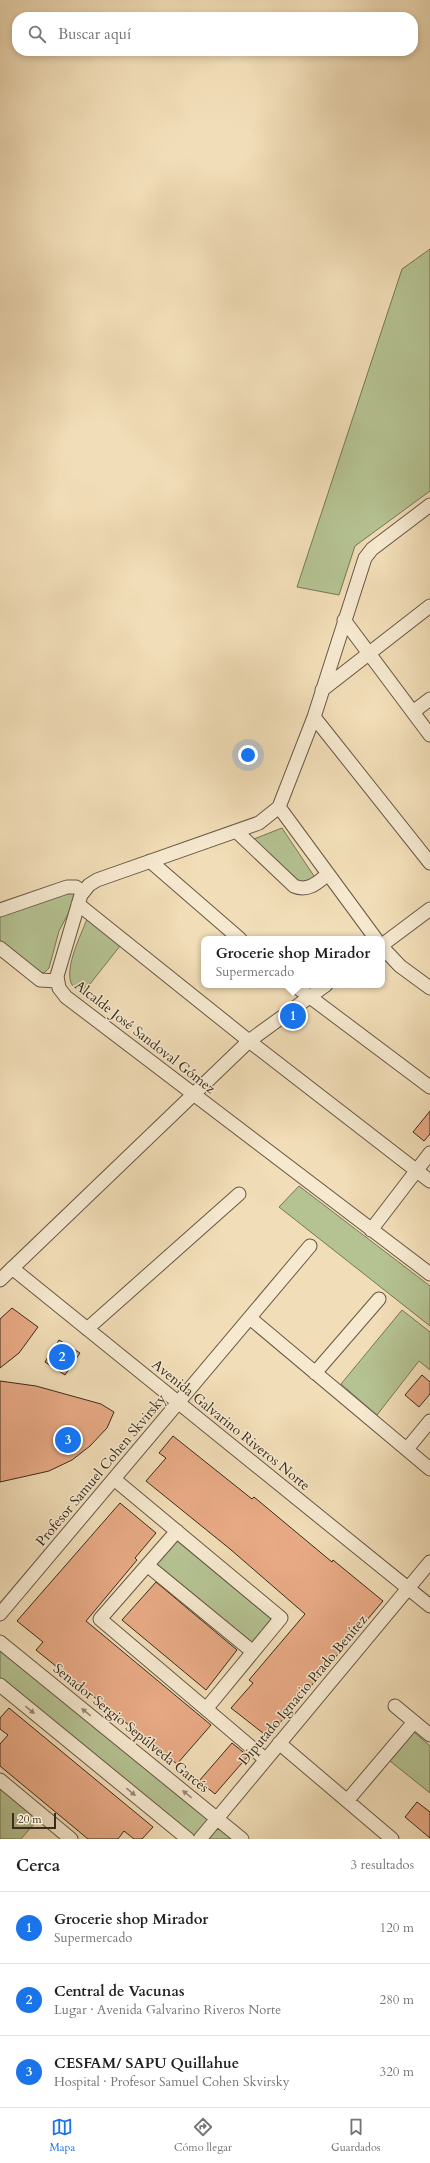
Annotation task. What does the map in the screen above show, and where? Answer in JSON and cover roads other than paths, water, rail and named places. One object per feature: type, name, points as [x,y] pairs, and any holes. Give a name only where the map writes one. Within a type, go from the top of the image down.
[{"type":"street","points":[[81,898],[89,885],[97,880],[259,823],[279,807],[314,717],[344,620],[368,554],[430,505]]},
{"type":"street","points":[[322,690],[430,606]]},
{"type":"street","points":[[344,620],[430,735]]},
{"type":"street","points":[[413,712],[430,699]]},
{"type":"street","points":[[314,717],[430,863]]},
{"type":"street","points":[[279,807],[374,936]]},
{"type":"street","points":[[236,831],[294,886],[305,889],[311,887],[328,874]]},
{"type":"street","points":[[150,861],[237,936]]},
{"type":"street","points":[[0,910],[61,888],[71,886],[81,898],[249,1041],[430,1181]]},
{"type":"street","name":"Alcalde José Sandoval Gómez","points":[[81,898],[58,966],[57,981],[61,992],[192,1094],[430,1274]]},
{"type":"street","points":[[385,944],[430,909]]},
{"type":"street","points":[[0,948],[40,980],[57,981]]},
{"type":"street","points":[[385,949],[400,966],[430,988]]},
{"type":"street","points":[[297,988],[308,998],[430,1087]]},
{"type":"street","points":[[0,1280],[192,1094],[249,1041],[322,988]]},
{"type":"street","points":[[371,1230],[430,1153]]},
{"type":"street","points":[[87,1329],[239,1194]]},
{"type":"street","name":"Profesor Samuel Cohen Skvirsky","points":[[0,1614],[4,1600],[114,1480],[310,1246]]},
{"type":"street","name":"Avenida Galvarino Riveros Norte","points":[[12,1268],[430,1606]]},
{"type":"street","points":[[315,1373],[379,1299]]},
{"type":"street","points":[[250,1318],[430,1469]]},
{"type":"street","points":[[407,1449],[430,1421]]},
{"type":"street","points":[[114,1480],[282,1618],[206,1709]]},
{"type":"street","points":[[177,1531],[100,1619],[265,1759]]},
{"type":"street","name":"Diputado Ignacio Prado Benítez","points":[[200,1839],[430,1562]]},
{"type":"street","points":[[147,1565],[253,1652]]},
{"type":"street","name":"Senador Sergio Sepúlveda Garcés","points":[[0,1642],[242,1839]]},
{"type":"street","points":[[0,1685],[188,1839]]},
{"type":"street","points":[[395,1706],[430,1735]]},
{"type":"street","points":[[347,1801],[414,1722]]},
{"type":"street","points":[[279,1743],[392,1839]]},
{"type":"street","points":[[0,1780],[71,1839]]},
{"type":"place","name":"Grocerie shop Mirador","points":[[293,1016]]},
{"type":"place","name":"Central de Vacunas","points":[[62,1357]]},
{"type":"place","name":"CESFAM/ SAPU Quillahue","points":[[68,1440]]}]
